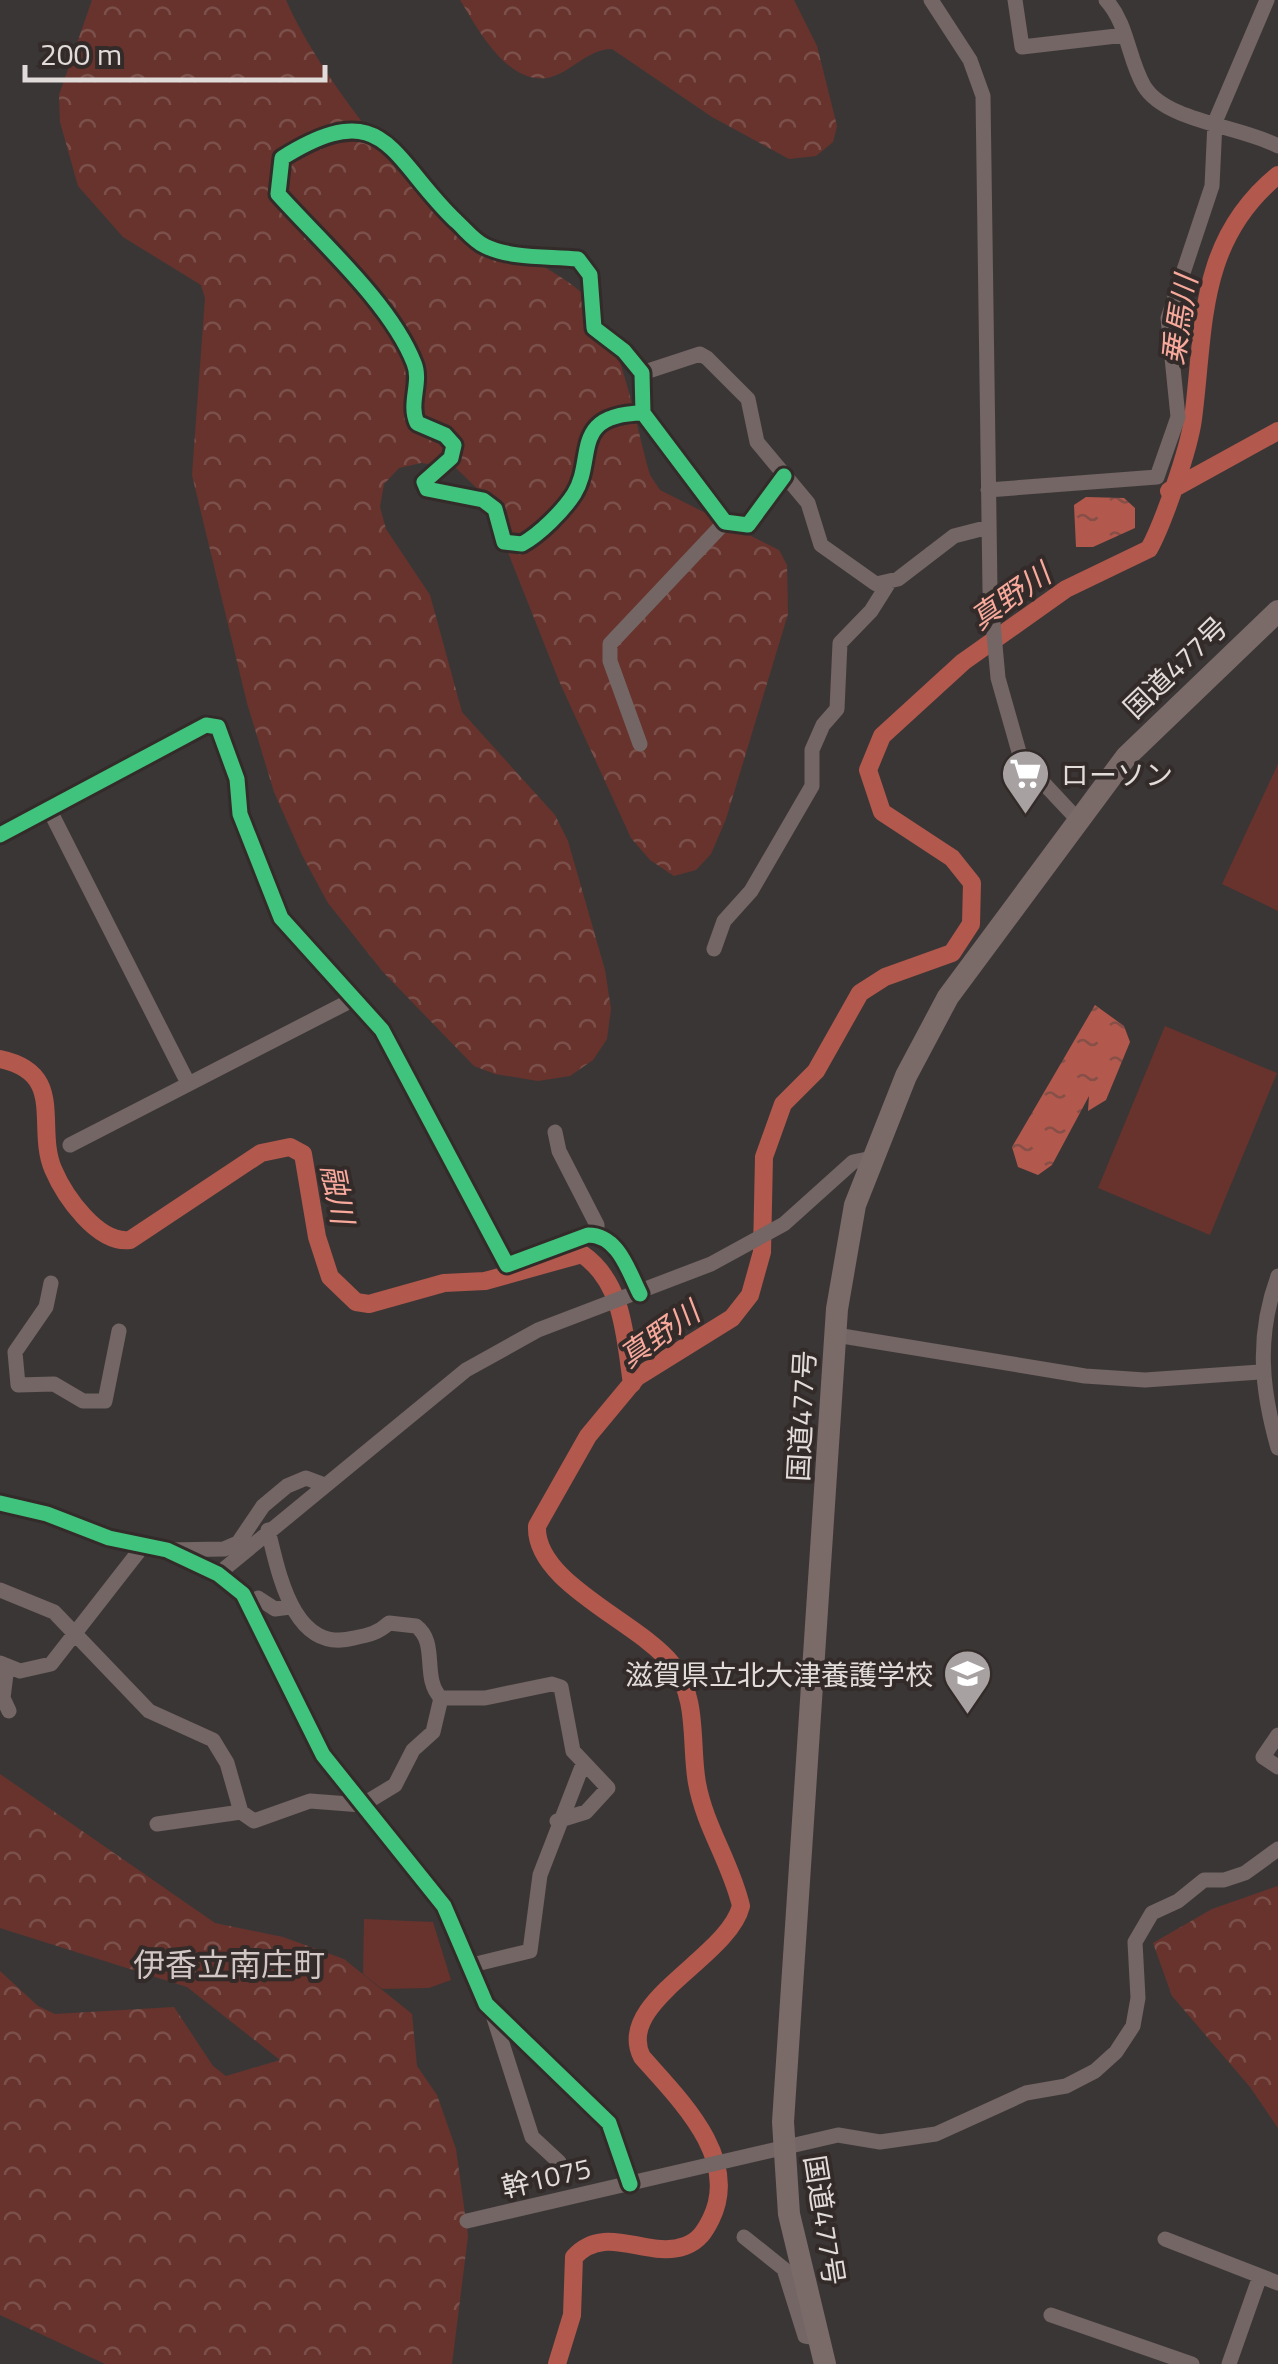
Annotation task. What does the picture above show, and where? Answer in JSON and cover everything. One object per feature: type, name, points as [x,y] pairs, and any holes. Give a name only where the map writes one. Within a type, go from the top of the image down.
[{"type":"highway","name":"国道477号","points":[[825,2364],[798,2266],[784,2149],[844,1252],[872,1158],[948,997],[1126,757],[1278,610]]},
{"type":"street","points":[[931,0],[970,60],[983,96],[988,490],[998,678],[1021,759],[1079,821]]},
{"type":"street","points":[[1015,0],[1022,46],[1125,35]]},
{"type":"street","points":[[1106,0],[1125,35],[1144,87],[1160,104],[1278,146]]},
{"type":"street","points":[[988,490],[1157,476],[1178,417],[1168,318],[1212,186],[1215,122],[1267,0]]},
{"type":"street","points":[[643,414],[617,416],[593,433],[582,458],[576,491],[522,544],[504,542],[494,509],[484,500],[427,489],[424,482],[452,458],[454,446],[446,435],[417,423],[412,402],[417,368],[410,354],[376,305],[278,194],[282,158],[352,129],[381,137],[448,214],[483,246],[578,259],[590,275],[594,328],[624,351],[642,373],[643,414],[725,522],[748,525],[784,476]]},
{"type":"street","points":[[642,373],[700,354],[707,358],[748,399],[752,432],[808,502],[821,545],[876,584],[888,584]]},
{"type":"street","points":[[640,744],[610,661],[610,644],[615,634],[725,522]]},
{"type":"street","points":[[714,950],[724,921],[751,892],[812,786],[812,750],[823,724],[837,709],[840,643],[871,611],[888,584],[954,536],[989,527]]},
{"type":"street","points":[[3,828],[49,809],[206,724],[218,726],[237,779],[240,814],[281,918],[382,1030],[507,1266],[597,1235],[614,1244],[640,1294]]},
{"type":"street","points":[[49,809],[187,1081]]},
{"type":"street","points":[[70,1145],[187,1081],[356,998]]},
{"type":"street","points":[[555,1132],[559,1151],[597,1224],[597,1235]]},
{"type":"street","points":[[218,1574],[438,1390],[499,1350],[538,1330],[711,1264],[784,1224],[853,1162],[872,1158]]},
{"type":"street","points":[[1278,1276],[1264,1330],[1260,1372],[1278,1448]]},
{"type":"street","points":[[18,1385],[15,1352],[46,1308],[51,1283]]},
{"type":"street","points":[[0,1386],[54,1384],[83,1401],[106,1401],[119,1331]]},
{"type":"street","points":[[836,1335],[1085,1376],[1145,1380],[1260,1372]]},
{"type":"street","points":[[0,1503],[143,1546],[167,1550],[224,1549],[238,1543],[263,1506],[286,1486],[306,1478],[322,1484]]},
{"type":"street","points":[[268,1530],[290,1607],[316,1634],[330,1641],[379,1632],[390,1623],[416,1626],[428,1644],[429,1682],[441,1698]]},
{"type":"street","points":[[8,1712],[3,1698],[4,1665],[37,1670],[51,1664],[143,1546]]},
{"type":"street","points":[[167,1550],[218,1574],[254,1608],[323,1755],[444,1906],[468,1966],[492,2011],[532,2136],[560,2162]]},
{"type":"street","points":[[0,1590],[54,1612],[149,1711],[212,1740],[222,1750],[240,1812]]},
{"type":"street","points":[[258,1598],[275,1609],[290,1607]]},
{"type":"street","points":[[441,1698],[485,1698],[552,1684],[560,1687],[573,1750],[583,1764],[607,1781],[608,1788],[586,1812],[557,1821]]},
{"type":"street","points":[[157,1824],[240,1812],[254,1821],[310,1801],[362,1804],[395,1785],[413,1750],[433,1732],[441,1698]]},
{"type":"street","points":[[1278,1734],[1263,1757],[1278,1767]]},
{"type":"street","points":[[468,1966],[530,1950],[540,1875],[557,1821],[583,1764]]},
{"type":"street","points":[[784,2149],[838,2134],[880,2142],[936,2134],[1026,2094],[1080,2080],[1116,2052],[1133,2026],[1138,1998],[1134,1942],[1152,1913],[1178,1901],[1204,1880],[1224,1880],[1245,1873],[1278,1849]]},
{"type":"street","points":[[492,2011],[609,2123],[630,2184]]},
{"type":"street","name":"幹1075","points":[[467,2221],[784,2149]]},
{"type":"street","points":[[744,2236],[784,2269],[805,2336],[817,2338]]},
{"type":"street","points":[[1165,2239],[1278,2282]]},
{"type":"street","points":[[1229,2364],[1260,2276]]},
{"type":"street","points":[[1051,2315],[1192,2364]]},
{"type":"green space","points":[[92,0],[286,0],[316,56],[359,118],[431,199],[469,227],[563,279],[591,302],[620,361],[650,475],[660,490],[779,550],[787,565],[788,614],[726,819],[711,854],[696,870],[674,876],[650,860],[631,838],[559,681],[486,497],[456,468],[421,463],[399,468],[384,484],[380,507],[386,529],[430,595],[462,712],[555,815],[568,841],[605,970],[611,1009],[607,1039],[593,1060],[570,1076],[538,1081],[474,1066],[383,972],[328,903],[274,792],[247,703],[192,475],[205,298],[201,285],[123,237],[78,186],[60,122],[59,95]]},
{"type":"green space","points":[[460,0],[794,0],[817,46],[837,126],[833,142],[816,156],[789,159],[712,117],[612,49],[595,53],[555,76],[532,77],[519,72],[494,51]]},
{"type":"green space","points":[[1278,764],[1278,911],[1222,884]]},
{"type":"green space","points":[[1165,1026],[1277,1073],[1210,1235],[1098,1188]]},
{"type":"green space","points":[[0,1774],[215,1923],[283,1937],[344,1959],[412,2014],[417,2066],[437,2095],[456,2149],[468,2236],[452,2364],[105,2364],[0,2315],[0,1971],[38,2006],[55,2014],[174,2007],[213,2066],[226,2076],[280,2060],[187,1987],[0,1928]]},
{"type":"green space","points":[[1278,1886],[1278,2128],[1250,2087],[1172,1996],[1153,1943],[1212,1909]]},
{"type":"green space","points":[[364,1919],[433,1922],[451,1980],[429,1988],[382,1989],[363,1974]]},
{"type":"water","points":[[1086,497],[1124,498],[1135,508],[1135,528],[1093,547],[1076,547],[1074,505]]},
{"type":"water","points":[[1095,1005],[1124,1026],[1130,1042],[1106,1100],[1088,1111],[1089,1096],[1052,1165],[1038,1175],[1018,1167],[1012,1147]]},
{"type":"waterway","name":"真野川","points":[[557,2364],[572,2315],[574,2257],[600,2242],[657,2249],[685,2246],[701,2235],[711,2219],[718,2196],[712,2152],[688,2111],[642,2057],[638,2037],[644,2018],[658,1999],[716,1944],[741,1906],[701,1799],[690,1706],[681,1677],[657,1648],[591,1601],[552,1566],[541,1547],[537,1526],[588,1436],[637,1377],[732,1318],[750,1295],[762,1252],[764,1157],[783,1104],[816,1071],[860,993],[885,977],[952,953],[971,924],[972,883],[952,858],[882,812],[868,770],[882,736],[963,662],[1066,589],[1149,549],[1175,486],[1191,432],[1204,319],[1219,257],[1232,228],[1278,175]]},
{"type":"waterway","name":"真野川","points":[[1169,491],[1278,431]]},
{"type":"waterway","name":"融川","points":[[0,1059],[21,1066],[34,1076],[45,1103],[48,1153],[53,1169],[74,1205],[106,1235],[130,1240],[261,1153],[290,1147],[303,1154],[317,1237],[330,1277],[356,1302],[369,1304],[444,1283],[485,1281],[582,1254],[607,1280],[614,1296],[632,1384]]},
{"type":"cycle path","points":[[643,413],[620,415],[594,430],[574,494],[551,522],[522,544],[504,542],[495,509],[483,500],[427,489],[424,482],[451,458],[454,445],[445,435],[417,423],[416,370],[389,318],[278,194],[282,158],[317,139],[344,132],[365,133],[399,156],[434,198],[481,244],[519,255],[578,259],[590,275],[594,328],[624,351],[642,373],[643,413],[725,522],[748,525],[784,476]]},
{"type":"cycle path","points":[[0,835],[206,725],[218,727],[237,779],[240,814],[281,918],[382,1030],[507,1265],[588,1235],[598,1237],[621,1256],[640,1294]]},
{"type":"cycle path","points":[[0,1503],[47,1514],[109,1538],[167,1550],[218,1574],[243,1594],[323,1755],[444,1906],[486,2004],[609,2123],[630,2184]]},
{"type":"place","name":"ローソン","points":[[1026,816]]},
{"type":"place","name":"滋賀県立北大津養護学校","points":[[968,1716]]},
{"type":"district","name":"伊香立南庄町","points":[[229,1964]]},
{"type":"water label","name":"乗馬川","points":[[1179,320]]}]
